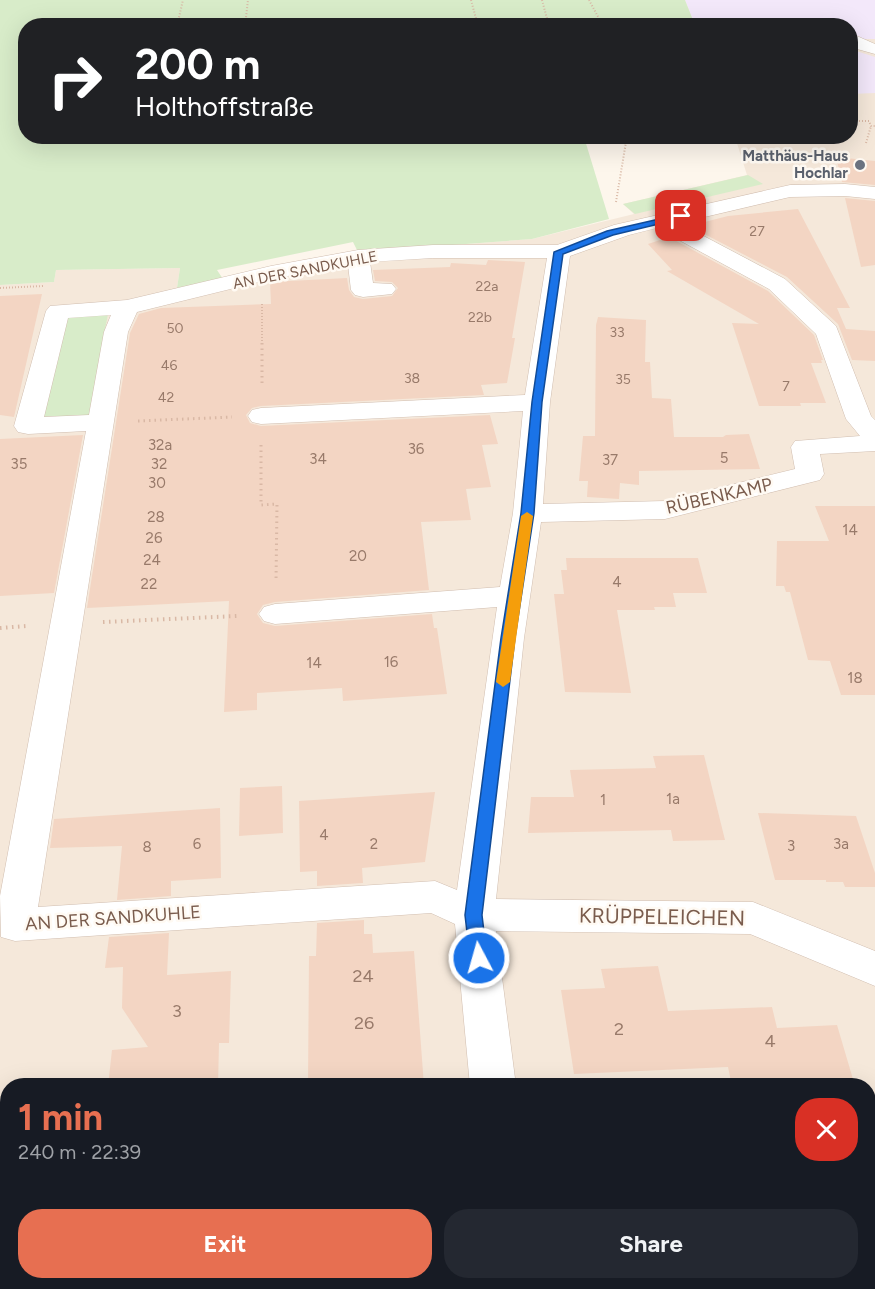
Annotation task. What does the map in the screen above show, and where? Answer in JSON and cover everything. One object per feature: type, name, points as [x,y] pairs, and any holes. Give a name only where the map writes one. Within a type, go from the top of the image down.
[{"type":"street","points":[[858,44],[875,51]]},
{"type":"street","points":[[858,59],[875,51]]},
{"type":"street","points":[[492,1078],[474,915],[515,596],[528,513],[537,402],[559,252],[622,230],[790,191],[845,190],[875,193]]},
{"type":"street","points":[[659,221],[777,284],[827,332],[869,424]]},
{"type":"street","name":"AN DER SANDKUHLE","points":[[101,422],[28,426],[58,311],[127,307],[279,272],[358,257],[495,251],[559,252]]},
{"type":"street","points":[[358,257],[363,290],[384,289]]},
{"type":"street","name":"AN DER SANDKUHLE","points":[[127,307],[116,332],[15,925],[435,897],[474,915]]},
{"type":"street","points":[[261,416],[537,402]]},
{"type":"street","name":"RÜBENKAMP","points":[[528,513],[665,510],[810,474],[805,447],[875,443]]},
{"type":"street","points":[[275,614],[515,596]]},
{"type":"street","name":"KRÜPPELEICHEN","points":[[474,915],[753,918],[875,969]]},
{"type":"path","points":[[179,18],[183,0]]},
{"type":"path","points":[[246,18],[248,0]]},
{"type":"path","points":[[471,0],[476,18]]},
{"type":"path","points":[[542,0],[547,18]]},
{"type":"path","points":[[589,0],[599,18]]},
{"type":"path","points":[[858,122],[869,121],[873,126],[866,143]]},
{"type":"path","points":[[622,230],[616,195],[626,144]]},
{"type":"path","points":[[0,288],[48,286]]},
{"type":"path","points":[[101,422],[261,416]]},
{"type":"path","points":[[66,624],[275,614]]},
{"type":"shaded area","points":[[685,0],[875,0],[875,39],[858,39],[858,18],[692,18]]},
{"type":"shaded area","points":[[858,39],[875,39],[875,1078],[0,1078],[0,285],[54,282],[56,270],[180,268],[177,288],[358,252],[532,239],[634,214],[623,204],[747,175],[737,144],[858,144]]},
{"type":"shaded area","points":[[858,52],[875,57],[875,93],[858,94]]},
{"type":"green space","points":[[0,0],[685,0],[692,18],[18,18],[18,144],[586,144],[609,219],[532,239],[358,252],[353,242],[217,270],[223,279],[177,288],[180,268],[56,270],[54,282],[0,285]]},
{"type":"green space","points":[[748,175],[763,184],[635,214],[623,204]]},
{"type":"green space","points":[[108,314],[88,419],[37,420],[61,318]]},
{"type":"building","points":[[836,157],[875,161],[875,185],[842,182]]},
{"type":"building","points":[[845,198],[875,201],[875,265],[861,267]]},
{"type":"building","points":[[798,209],[850,308],[837,308],[846,329],[875,331],[875,361],[852,360],[838,324],[787,277],[689,226],[728,216]]},
{"type":"building","points":[[669,237],[768,291],[814,335],[823,360],[821,360],[822,363],[811,363],[826,403],[800,403],[801,406],[759,406],[732,323],[759,324],[667,271],[672,270],[648,244]]},
{"type":"building","points":[[488,260],[525,262],[507,383],[481,385],[484,395],[261,406],[252,408],[246,415],[250,423],[261,426],[490,415],[498,444],[482,445],[491,487],[466,489],[471,520],[421,522],[429,590],[275,602],[263,605],[257,614],[263,623],[275,626],[432,614],[434,628],[437,628],[447,694],[343,701],[342,688],[257,693],[257,710],[224,712],[229,601],[87,608],[130,333],[139,314],[161,308],[271,304],[270,282],[347,278],[349,290],[354,297],[363,299],[392,296],[398,288],[392,282],[375,281],[373,270],[450,267],[451,263],[486,265]]},
{"type":"building","points":[[42,294],[14,417],[0,415],[0,296]]},
{"type":"building","points":[[598,317],[646,320],[645,362],[650,362],[652,398],[671,399],[674,437],[723,437],[749,434],[760,469],[639,471],[639,485],[620,483],[619,499],[587,497],[588,481],[579,481],[583,436],[595,436]]},
{"type":"building","points":[[83,435],[54,593],[0,596],[0,439]]},
{"type":"building","points":[[815,506],[875,506],[875,695],[841,695],[830,661],[808,660],[790,592],[786,592],[784,586],[776,586],[777,541],[829,541]]},
{"type":"building","points":[[566,558],[698,558],[707,593],[673,593],[676,607],[654,607],[655,610],[617,610],[631,693],[565,692],[554,594],[564,594],[561,570],[567,570]]},
{"type":"building","points":[[704,755],[725,840],[673,841],[671,830],[528,833],[531,797],[574,797],[570,770],[656,768],[653,756]]},
{"type":"building","points":[[282,786],[283,833],[239,836],[240,788]]},
{"type":"building","points":[[435,792],[425,862],[362,868],[363,883],[317,886],[317,871],[300,872],[299,801]]},
{"type":"building","points":[[220,808],[221,878],[171,881],[171,896],[117,900],[122,846],[50,848],[54,819]]},
{"type":"building","points":[[758,813],[856,816],[875,873],[875,887],[845,887],[843,882],[826,882],[826,880],[775,880]]},
{"type":"building","points":[[364,920],[364,934],[372,934],[373,953],[414,951],[423,1078],[308,1078],[309,956],[316,956],[317,923]]},
{"type":"building","points":[[169,933],[167,975],[231,971],[229,1043],[219,1043],[218,1078],[109,1078],[112,1050],[148,1047],[122,1008],[123,967],[105,968],[109,937]]},
{"type":"building","points":[[658,966],[668,1011],[772,1007],[777,1028],[837,1025],[853,1078],[730,1078],[728,1067],[574,1074],[561,990],[605,988],[601,969]]},
{"type":"slow traffic","points":[[503,682],[527,516]]},
{"type":"place","name":"Matthäus-Haus Hochlar","points":[[860,165]]},
{"type":"route","points":[[479,958],[474,915],[508,638],[528,513],[537,402],[559,252],[610,233],[681,216]]}]
